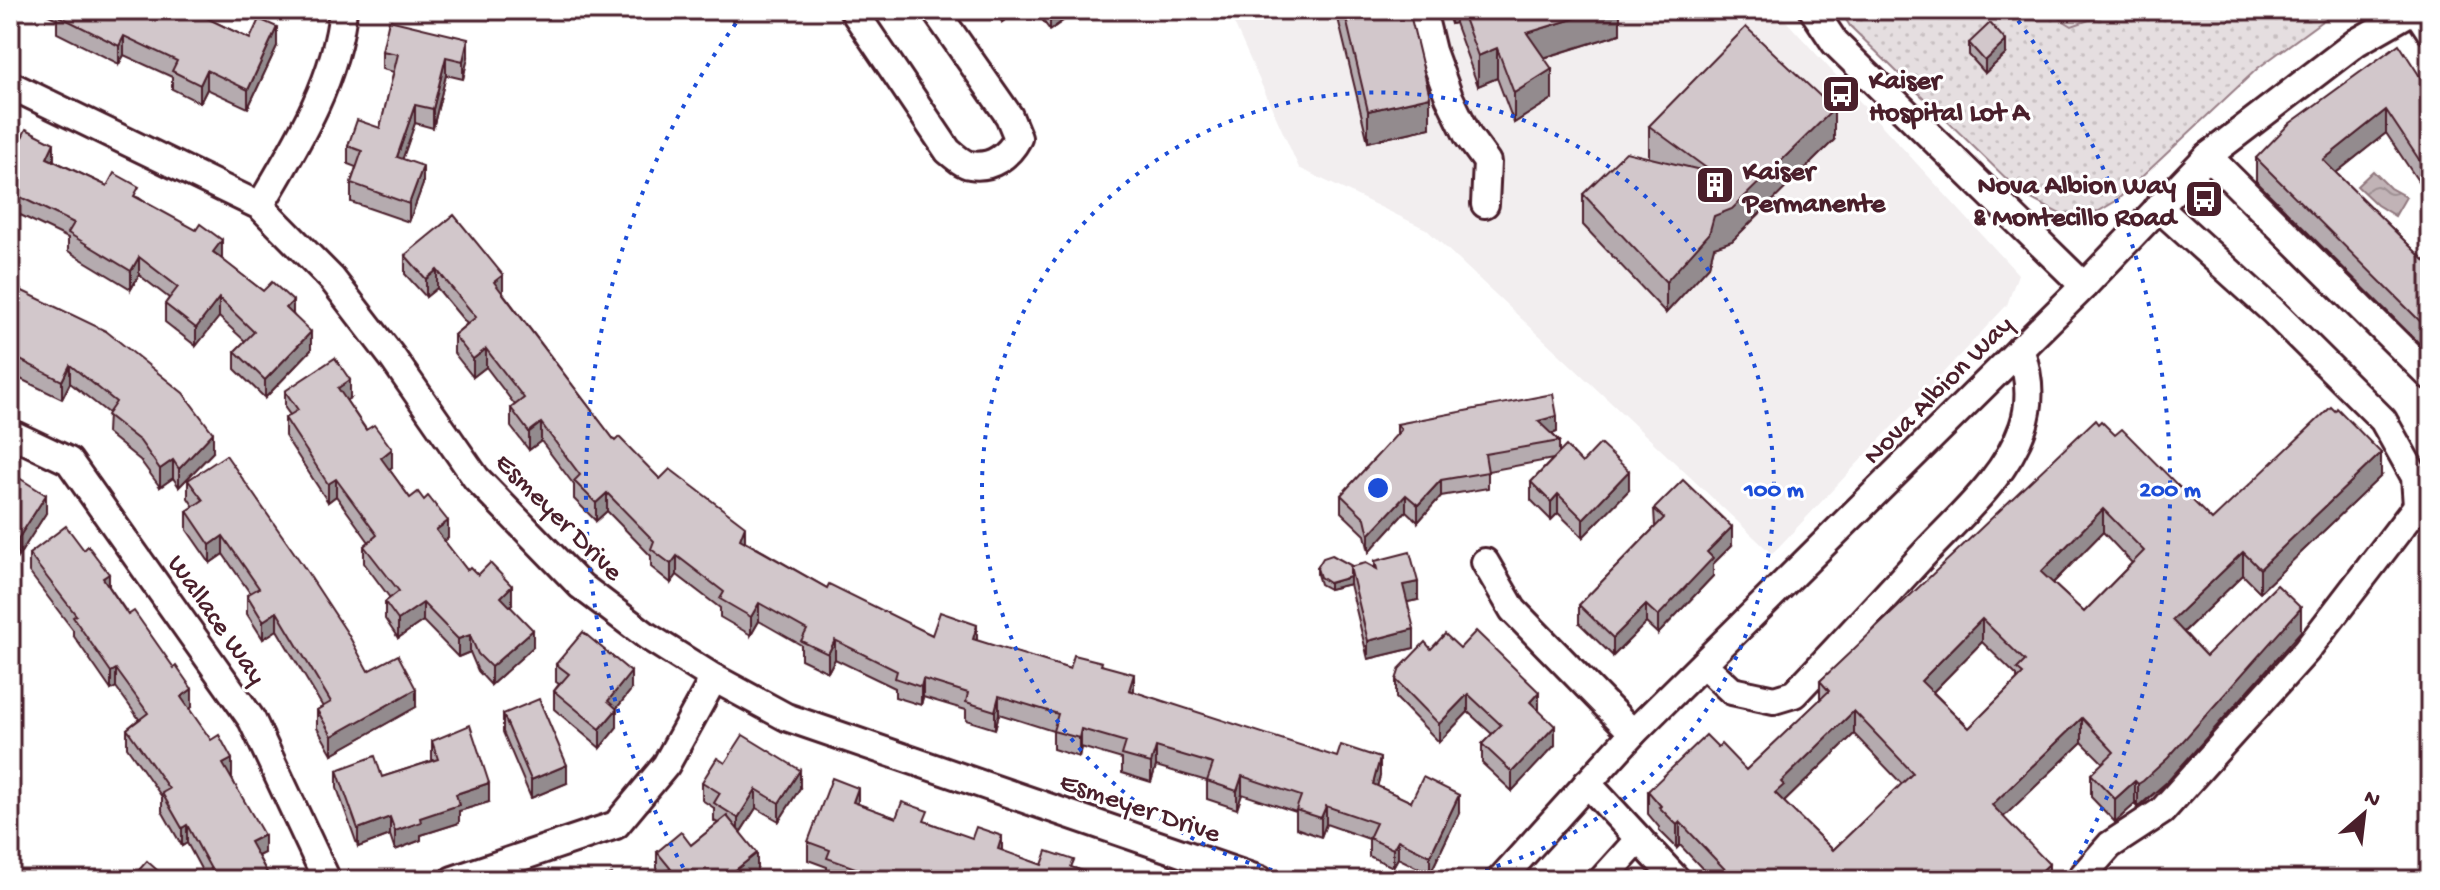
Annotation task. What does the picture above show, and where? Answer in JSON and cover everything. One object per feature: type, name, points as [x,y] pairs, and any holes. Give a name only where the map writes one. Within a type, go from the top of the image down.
[{"type":"street","points":[[260,206],[310,123],[342,24],[343,10]]},
{"type":"street","points":[[853,10],[948,151],[968,165],[988,165],[1009,154],[1018,138],[1009,116],[935,10]]},
{"type":"street","points":[[1422,10],[1432,51],[1449,97],[1468,136],[1487,162],[1485,204]]},
{"type":"street","points":[[1813,10],[1835,43],[2084,286]]},
{"type":"street","points":[[2415,10],[2430,31]]},
{"type":"street","name":"Nova Albion Way","points":[[1500,880],[1633,733],[2084,286],[2208,156],[2357,42],[2415,10]]},
{"type":"street","name":"Esmeyer Drive","points":[[10,85],[260,206],[332,279],[392,357],[476,478],[581,586],[647,636],[714,678],[786,717],[1260,880]]},
{"type":"street","points":[[2208,156],[2430,376]]},
{"type":"street","points":[[2079,880],[2110,845],[2162,811],[2183,788],[2306,651],[2417,506],[2415,477],[2383,420],[2273,311],[2158,207]]},
{"type":"street","points":[[1703,664],[1732,691],[1774,700],[1794,694],[1981,494],[2013,450],[2024,424],[2027,406],[2029,374],[2020,349]]},
{"type":"street","name":"Wallace Way","points":[[10,433],[69,461],[252,720],[327,880]]},
{"type":"street","points":[[1485,562],[1513,610],[1633,733]]},
{"type":"street","points":[[453,880],[616,825],[666,765],[714,678]]},
{"type":"street","points":[[1587,783],[1677,880]]},
{"type":"street","points":[[1602,880],[1639,839]]},
{"type":"shaded area","points":[[1228,10],[1776,10],[2018,274],[2007,305],[1772,554],[1426,229],[1299,168]]},
{"type":"shaded area","points":[[1840,10],[2337,10],[2258,68],[2116,201],[2099,211],[2060,214],[2022,194],[1850,26]]},
{"type":"shaded area","points":[[2046,10],[2118,10],[2072,26]]},
{"type":"water","points":[[2373,171],[2390,188],[2406,197],[2395,216],[2377,205],[2357,186]]},
{"type":"building","points":[[59,10],[190,10],[250,39],[259,19],[277,27],[248,90],[207,70],[200,85],[172,71],[177,61],[124,36],[119,46],[57,15]]},
{"type":"building","points":[[1344,10],[1409,10],[1430,97],[1368,111]]},
{"type":"building","points":[[1461,10],[1602,10],[1527,33],[1552,69],[1514,93],[1497,48],[1478,56]]},
{"type":"building","points":[[389,20],[468,39],[463,61],[446,57],[433,109],[415,105],[397,157],[423,166],[409,204],[351,183],[362,151],[348,146],[357,120],[380,128],[398,54],[382,51]]},
{"type":"building","points":[[1990,23],[2006,41],[1985,61],[1969,43]]},
{"type":"building","name":"Kaiser Permanente","points":[[1746,27],[1834,109],[1732,209],[1714,216],[1709,234],[1666,282],[1583,194],[1626,152],[1713,173],[1649,126]]},
{"type":"building","points":[[2399,44],[2430,92],[2430,176],[2386,110],[2323,160],[2430,266],[2430,331],[2256,158],[2289,124]]},
{"type":"building","points":[[26,129],[54,143],[47,158],[107,186],[114,173],[139,187],[134,196],[196,230],[200,224],[222,240],[213,252],[263,291],[272,282],[293,301],[286,308],[311,332],[265,380],[235,351],[254,332],[219,298],[196,328],[165,304],[178,287],[139,257],[131,271],[68,233],[74,223],[10,192],[10,140],[19,144]]},
{"type":"building","points":[[454,215],[503,275],[494,282],[615,441],[619,437],[660,479],[670,469],[745,526],[740,539],[827,588],[829,584],[932,635],[940,612],[977,625],[973,639],[1070,669],[1074,655],[1102,662],[1101,665],[1134,674],[1129,690],[1337,757],[1341,745],[1380,758],[1373,784],[1411,802],[1423,777],[1459,795],[1430,856],[1398,840],[1393,849],[1369,838],[1376,823],[1326,806],[1321,818],[1296,810],[1301,796],[1242,776],[1237,791],[1207,781],[1213,764],[1156,747],[1151,763],[1122,755],[1126,742],[1081,729],[1079,738],[1053,731],[1058,714],[999,696],[995,711],[966,702],[968,693],[923,679],[921,687],[895,678],[897,671],[835,640],[828,654],[801,641],[807,630],[759,603],[751,617],[720,599],[724,592],[677,556],[671,564],[651,549],[654,541],[607,493],[596,503],[574,481],[580,475],[541,423],[529,432],[511,408],[524,398],[486,349],[473,359],[454,335],[476,317],[437,270],[426,279],[405,255]]},
{"type":"building","points":[[10,285],[106,331],[183,393],[213,433],[179,469],[173,460],[160,469],[140,441],[107,415],[116,402],[70,365],[62,381],[10,355]]},
{"type":"building","points":[[335,358],[350,380],[338,388],[366,430],[374,425],[392,449],[381,458],[410,498],[418,492],[424,500],[428,496],[448,521],[436,530],[467,570],[470,567],[478,575],[490,563],[512,586],[501,597],[533,630],[491,667],[478,654],[470,635],[458,639],[423,603],[398,620],[385,602],[399,591],[364,546],[377,535],[336,479],[328,484],[285,418],[298,410],[285,391]]},
{"type":"building","points":[[1553,394],[1557,416],[1538,421],[1559,441],[1485,454],[1488,472],[1441,480],[1418,505],[1406,495],[1369,535],[1365,518],[1341,495],[1401,430],[1397,424]]},
{"type":"building","points":[[2331,407],[2335,411],[2337,408],[2381,453],[2260,569],[2243,552],[2172,620],[2206,656],[2277,585],[2301,608],[2168,758],[2143,781],[2138,784],[2135,781],[2115,799],[2091,774],[2114,752],[2082,718],[1992,805],[2049,864],[2032,880],[1735,880],[1680,822],[1677,825],[1659,807],[1648,791],[1706,735],[1718,747],[1721,744],[1746,770],[1829,691],[1820,681],[2095,420],[2098,424],[2101,421],[2115,435],[2122,429],[2212,520]],"holes":[[[2103,509],[2144,551],[2084,612],[2041,572]],[[1982,619],[2025,661],[2017,669],[2023,674],[1969,728],[1921,681]],[[1854,711],[1913,773],[1833,850],[1775,793],[1784,785],[1781,782]]]},
{"type":"building","points":[[1600,444],[1629,471],[1583,519],[1558,494],[1551,502],[1531,482],[1566,446],[1582,463]]},
{"type":"building","points":[[226,455],[348,634],[368,671],[398,655],[416,689],[332,736],[317,710],[331,702],[277,612],[263,621],[247,595],[259,588],[223,536],[210,545],[187,511],[203,500],[188,480]]},
{"type":"building","points":[[16,476],[46,495],[18,539],[10,534],[10,479],[13,481]]},
{"type":"building","points":[[1683,480],[1732,527],[1707,552],[1713,558],[1658,616],[1646,605],[1613,638],[1579,605],[1664,518],[1654,509]]},
{"type":"building","points":[[66,526],[84,550],[88,546],[109,574],[103,578],[128,615],[134,611],[192,689],[181,697],[211,740],[219,735],[232,759],[223,764],[264,835],[250,842],[271,880],[217,880],[187,825],[182,828],[162,793],[169,789],[127,729],[148,713],[116,669],[111,672],[73,617],[76,615],[29,554]]},
{"type":"building","points":[[1410,552],[1418,582],[1403,585],[1414,629],[1368,641],[1350,567],[1366,563],[1377,569],[1375,561]]},
{"type":"building","points":[[1332,555],[1352,566],[1350,577],[1329,583],[1320,577],[1317,568],[1323,558]]},
{"type":"building","points":[[1476,631],[1539,692],[1530,702],[1555,726],[1512,772],[1482,744],[1501,725],[1468,694],[1439,724],[1396,680],[1400,668],[1425,642],[1431,649],[1445,634],[1460,648]]},
{"type":"building","points":[[583,632],[631,672],[608,701],[617,709],[600,729],[554,691],[569,674],[556,664]]},
{"type":"building","points":[[539,699],[567,765],[531,780],[503,714]]},
{"type":"building","points":[[470,725],[489,783],[456,794],[459,805],[420,818],[421,822],[395,831],[390,817],[358,829],[337,770],[375,756],[382,777],[438,759],[432,741]]},
{"type":"building","points":[[743,735],[800,770],[779,803],[756,789],[738,818],[714,803],[720,793],[702,782],[717,758],[725,763]]},
{"type":"building","points":[[832,778],[858,788],[853,802],[896,818],[902,802],[928,811],[924,821],[972,838],[976,827],[1002,836],[998,849],[1042,865],[1047,851],[1074,860],[1071,867],[1108,880],[889,880],[827,858],[830,850],[808,842]]},
{"type":"building","points":[[727,816],[757,853],[723,880],[636,880],[671,869],[657,852],[681,832],[691,845]]},
{"type":"building","points":[[147,861],[168,880],[130,880]]},
{"type":"building","points":[[612,874],[614,880],[592,880]]},
{"type":"building","points":[[1120,874],[1139,880],[1118,880]]},
{"type":"place","name":"Kaiser Hospital Lot A","points":[[1841,94]]},
{"type":"place","name":"Kaiser Permanente","points":[[1715,185]]},
{"type":"place","name":"Nova Albion Way & Montecillo Road","points":[[2204,199]]}]
